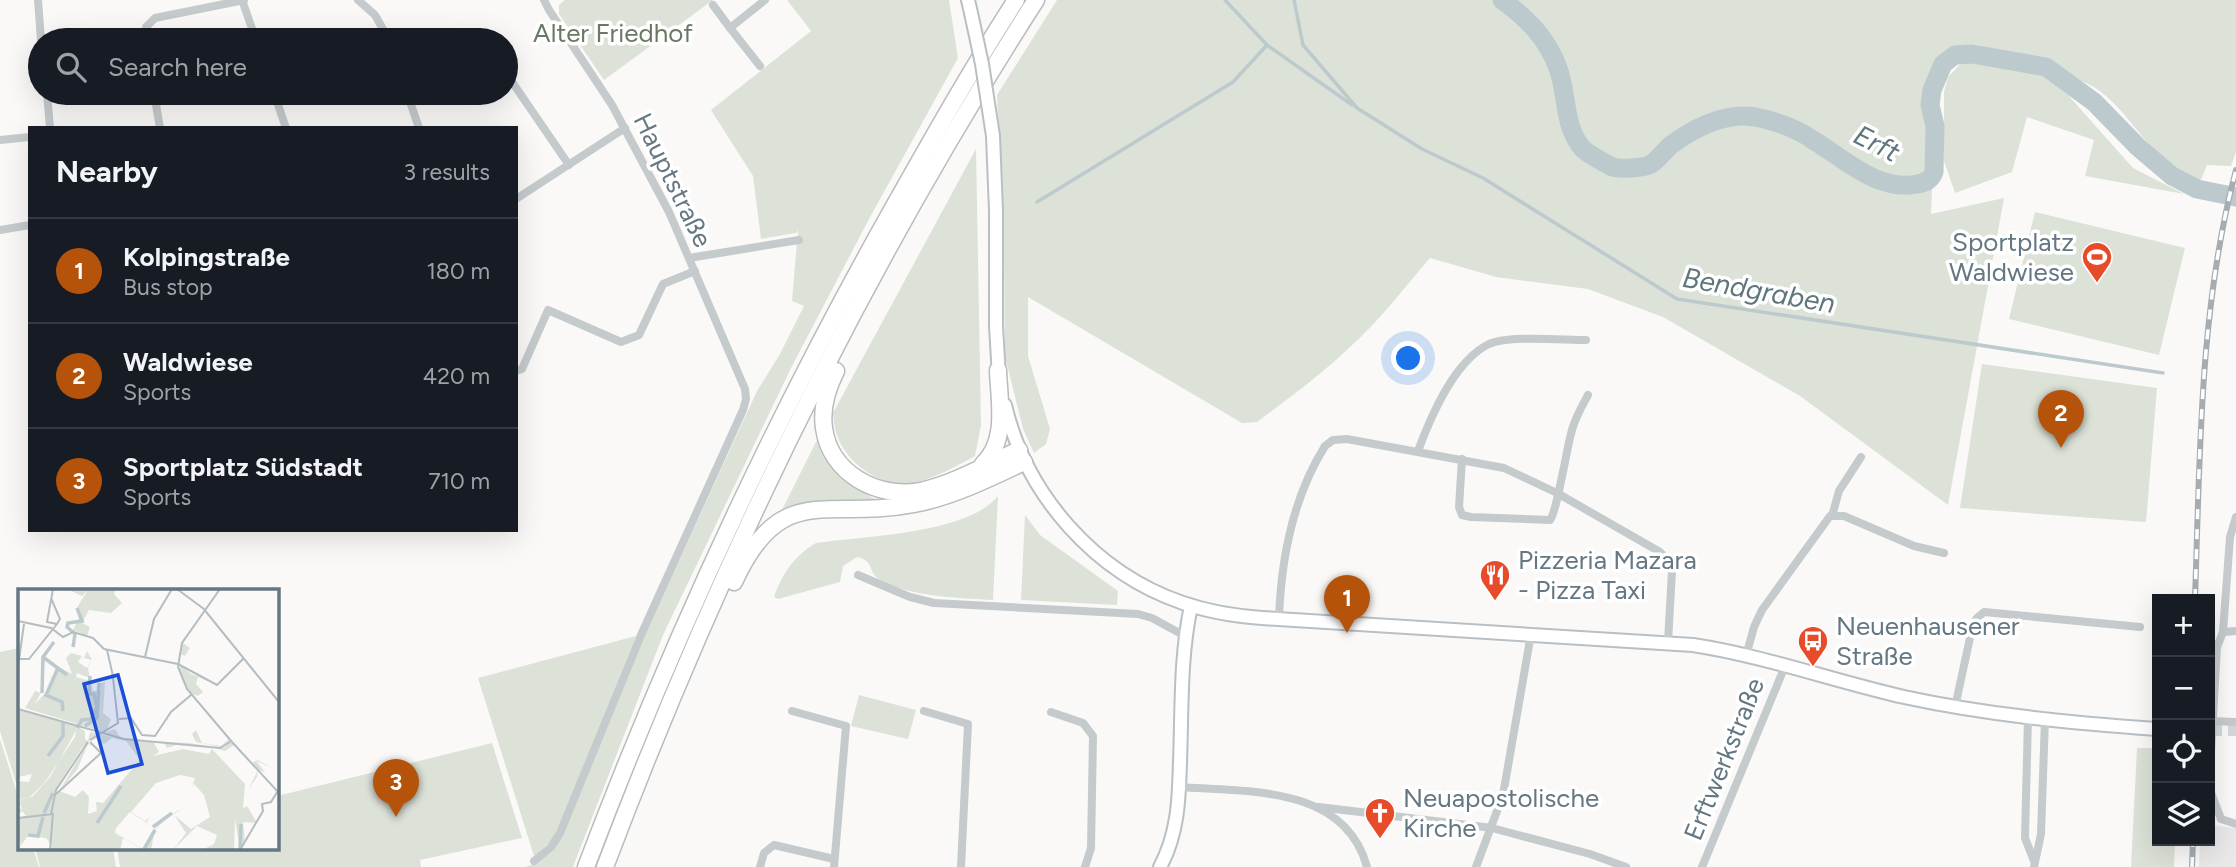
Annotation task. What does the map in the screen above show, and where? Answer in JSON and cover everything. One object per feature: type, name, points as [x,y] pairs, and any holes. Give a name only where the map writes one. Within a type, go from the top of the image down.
[{"type":"highway","points":[[1004,18],[1008,0]]},
{"type":"highway","points":[[586,867],[675,646],[763,452],[874,242],[947,112],[1016,0]]},
{"type":"highway","points":[[605,867],[693,650],[774,472],[888,250],[948,144],[1036,0]]},
{"type":"highway","points":[[888,250],[884,272],[875,294],[827,391],[823,422],[828,445],[836,459],[853,476],[868,485],[887,491],[905,492],[927,489],[978,468],[1022,456]]},
{"type":"highway","points":[[978,468],[989,459],[998,441],[998,370]]},
{"type":"highway","points":[[693,650],[717,620],[740,568],[753,547],[780,521],[814,509],[897,507],[921,503],[947,495],[1022,456]]},
{"type":"main road","points":[[968,0],[982,64],[993,136],[998,370],[1006,412],[1022,456],[1052,506],[1094,552],[1136,581],[1191,606],[1223,614],[1705,646],[1895,694],[1955,706],[2045,719],[2152,729]]},
{"type":"main road","points":[[1160,867],[1176,826],[1185,636],[1191,606]]},
{"type":"street","points":[[37,0],[40,28]]},
{"type":"street","points":[[146,28],[155,19],[243,0],[252,28]]},
{"type":"street","points":[[358,0],[374,15],[381,28]]},
{"type":"street","name":"Hauptstraße","points":[[534,861],[551,847],[560,833],[641,635],[744,407],[745,389],[649,172],[625,128],[544,0]]},
{"type":"street","points":[[730,27],[765,0]]},
{"type":"street","points":[[713,5],[760,66]]},
{"type":"street","points":[[518,90],[569,164]]},
{"type":"street","points":[[48,105],[50,126]]},
{"type":"street","points":[[156,105],[160,126]]},
{"type":"street","points":[[278,105],[285,126]]},
{"type":"street","points":[[411,105],[418,126]]},
{"type":"street","points":[[518,198],[625,128]]},
{"type":"street","points":[[0,140],[28,137]]},
{"type":"street","points":[[0,230],[28,225]]},
{"type":"street","points":[[689,258],[799,240]]},
{"type":"street","points":[[518,370],[522,369],[548,310],[621,342],[639,335],[663,284],[695,271]]},
{"type":"street","points":[[1419,451],[1435,410],[1452,381],[1467,362],[1488,344],[1504,340],[1586,340]]},
{"type":"street","points":[[1462,459],[1459,509],[1466,517],[1549,521],[1555,513],[1572,426],[1588,395]]},
{"type":"street","points":[[1279,618],[1284,561],[1298,506],[1325,446],[1334,440],[1347,439],[1504,468],[1557,494],[1667,558],[1672,571],[1668,642]]},
{"type":"street","points":[[1746,656],[1762,610],[1821,525],[1832,516],[1842,485],[1861,457]]},
{"type":"street","points":[[1832,516],[1844,516],[1914,546],[1944,553]]},
{"type":"street","points":[[2211,720],[2217,647],[2223,632],[2230,537],[2236,517]]},
{"type":"street","points":[[858,575],[928,602],[1138,614],[1156,620],[1185,636]]},
{"type":"street","points":[[1955,706],[1973,624],[1984,612],[2140,627]]},
{"type":"street","points":[[2223,632],[2236,631]]},
{"type":"street","points":[[1476,867],[1492,828],[1506,782],[1531,634]]},
{"type":"street","name":"Erftwerkstraße","points":[[1702,867],[1785,666]]},
{"type":"street","points":[[760,867],[766,850],[774,845],[834,863],[846,726],[792,711]]},
{"type":"street","points":[[924,712],[968,724],[961,867]]},
{"type":"street","points":[[1051,712],[1083,723],[1093,736],[1091,848],[1086,867]]},
{"type":"street","points":[[2028,717],[2025,838],[2034,864]]},
{"type":"street","points":[[2034,864],[2041,834],[2045,719]]},
{"type":"street","points":[[2215,722],[2236,722]]},
{"type":"street","points":[[1179,787],[1271,795],[1319,807],[1492,828],[1590,854],[1626,867]]},
{"type":"street","points":[[2215,803],[2221,819],[2236,824]]},
{"type":"street","points":[[1319,807],[1353,836],[1367,867]]},
{"type":"shaded area","points":[[2215,826],[2236,828],[2236,867],[2199,867],[2200,846],[2215,846]]},
{"type":"green space","name":"Alter Friedhof","points":[[565,0],[713,0],[604,80],[559,14],[559,5]]},
{"type":"green space","points":[[787,0],[949,0],[958,58],[790,370],[663,635],[573,867],[526,867],[535,863],[552,847],[640,646],[757,391],[780,354],[804,306],[792,301],[798,230],[796,233],[761,239],[753,176],[711,110],[811,31]]},
{"type":"green space","points":[[1057,0],[2236,0],[2236,152],[2231,166],[2207,165],[2200,182],[2171,167],[2105,95],[2081,81],[2046,67],[1987,54],[1956,55],[1942,64],[1931,95],[1931,214],[2004,198],[1948,505],[1800,396],[1663,317],[1588,289],[1496,277],[1430,258],[1361,337],[1316,377],[1257,422],[1242,423],[1028,297],[1028,356],[1050,429],[1046,444],[1034,453],[1023,429],[1005,356],[1004,252],[997,95]]},
{"type":"green space","points":[[1985,57],[2041,75],[2068,95],[2133,168],[2184,194],[2085,176],[2094,140],[2027,117],[2012,172],[1955,193],[1944,161],[1944,92],[1948,77],[1962,62]]},
{"type":"green space","points":[[976,149],[981,425],[975,456],[938,475],[916,482],[889,482],[861,468],[846,453],[836,432],[833,413]]},
{"type":"green space","name":"Sportplatz Waldwiese","points":[[2035,212],[2185,248],[2159,355],[2009,319]]},
{"type":"green space","points":[[1982,364],[2157,388],[2146,522],[1960,508]]},
{"type":"green space","points":[[818,438],[821,450],[833,469],[849,483],[878,501],[815,501],[781,512]]},
{"type":"green space","points":[[998,496],[993,600],[934,596],[904,590],[879,579],[866,561],[857,557],[843,566],[840,582],[778,599],[774,597],[790,566],[816,543],[940,526],[983,509]]},
{"type":"green space","points":[[1025,515],[1040,535],[1118,591],[1117,605],[1021,600]]},
{"type":"green space","points":[[636,636],[560,824],[551,841],[534,856],[478,678]]},
{"type":"green space","points":[[18,648],[18,790],[0,731],[0,652]]},
{"type":"green space","points":[[859,695],[916,710],[908,739],[851,726]]},
{"type":"green space","points":[[0,739],[18,796],[18,850],[34,850],[39,867],[0,867]]},
{"type":"green space","points":[[492,743],[522,838],[420,860],[421,867],[120,867],[117,850],[278,850],[278,796]]},
{"type":"green space","points":[[2137,748],[2152,748],[2152,846],[2175,846],[2174,867],[2131,867]]},
{"type":"green space","points":[[36,850],[113,850],[116,867],[40,867]]},
{"type":"waterway","points":[[1225,0],[1267,45],[1352,105]]},
{"type":"waterway","name":"Bendgraben","points":[[1294,0],[1303,45],[1357,108],[1422,149],[1483,178],[1677,299],[2163,373]]},
{"type":"waterway","name":"Erft","points":[[1502,0],[1520,14],[1548,47],[1558,68],[1569,121],[1577,140],[1583,149],[1610,166],[1631,168],[1651,164],[1671,145],[1703,126],[1727,118],[1752,116],[1802,133],[1875,179],[1903,185],[1921,183],[1930,179],[1934,172],[1935,126],[1930,105],[1932,90],[1943,64],[1955,55],[1972,54],[2046,67],[2094,102],[2138,147],[2172,176],[2197,189],[2236,197]]},
{"type":"waterway","points":[[1037,202],[1233,82],[1267,45]]},
{"type":"tunnel","points":[[2215,730],[2236,730]]},
{"type":"railway","points":[[2195,594],[2200,437],[2208,329],[2224,222],[2236,170]]},
{"type":"railway","points":[[2192,867],[2193,846]]},
{"type":"place","name":"Sportplatz Waldwiese","points":[[2097,284]]},
{"type":"place","name":"Waldwiese","points":[[2061,448]]},
{"type":"place","name":"Pizzeria Mazara - Pizza Taxi","points":[[1495,602]]},
{"type":"place","name":"Kolpingstraße","points":[[1347,633]]},
{"type":"place","name":"Neuenhausener Straße","points":[[1813,668]]},
{"type":"place","name":"Sportplatz Südstadt","points":[[396,817]]},
{"type":"place","name":"Neuapostolische Kirche","points":[[1380,840]]}]
